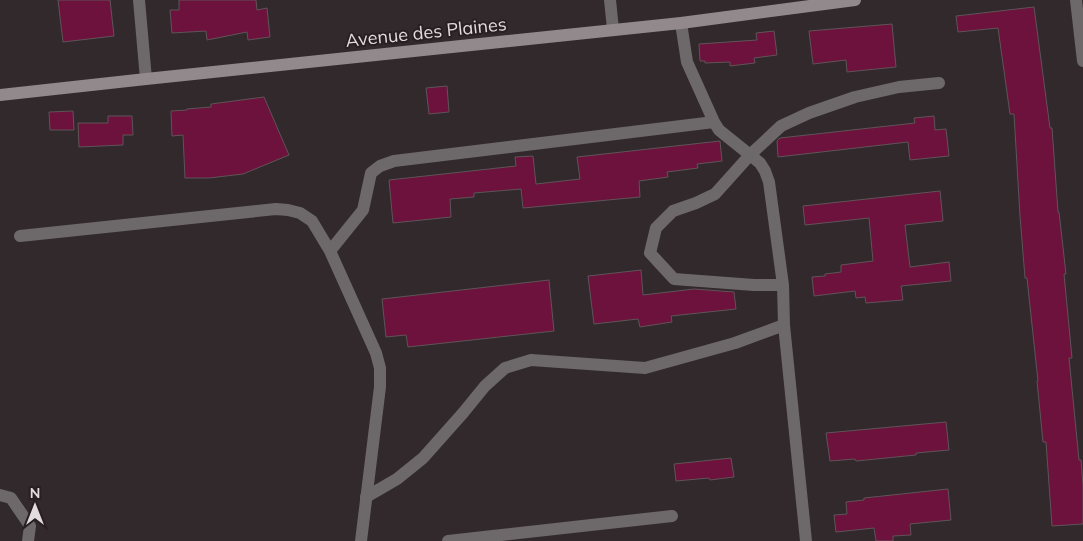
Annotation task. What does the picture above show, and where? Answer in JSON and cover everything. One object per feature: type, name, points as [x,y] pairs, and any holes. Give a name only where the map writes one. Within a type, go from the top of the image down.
[{"type":"street","points":[[139,0],[146,78]]},
{"type":"street","points":[[610,0],[613,30]]},
{"type":"street","name":"Avenue des Plaines","points":[[0,95],[146,78],[681,23],[855,0]]},
{"type":"street","points":[[1076,0],[1083,61]]},
{"type":"street","points":[[681,23],[687,62],[714,122],[719,130],[760,163],[769,182],[783,285],[784,325],[806,541]]},
{"type":"street","points":[[783,285],[754,285],[674,279],[650,252],[656,228],[673,210],[696,203],[715,194],[750,155],[781,126],[808,113],[855,97],[899,87],[939,82]]},
{"type":"street","points":[[330,252],[363,210],[371,173],[380,166],[394,162],[714,122]]},
{"type":"street","points":[[20,236],[276,209],[300,213],[312,221],[330,252],[376,353],[380,368],[380,387],[360,541]]},
{"type":"street","points":[[366,497],[397,479],[423,458],[485,386],[505,368],[531,360],[645,368],[736,342],[784,325]]},
{"type":"street","points":[[0,495],[11,498],[30,526],[28,541]]},
{"type":"street","points":[[448,541],[672,516]]},
{"type":"building","points":[[58,0],[110,0],[114,36],[63,42]]},
{"type":"building","points":[[179,0],[256,0],[257,10],[267,8],[270,37],[248,40],[247,32],[207,40],[206,31],[172,33],[170,10],[179,10]]},
{"type":"building","points":[[1034,7],[1050,128],[1052,128],[1058,212],[1066,274],[1064,274],[1072,358],[1069,358],[1079,460],[1081,460],[1083,524],[1052,526],[1046,442],[1043,442],[1027,278],[1025,278],[1014,114],[1010,114],[998,28],[958,32],[956,16]]},
{"type":"building","points":[[892,24],[896,67],[847,72],[846,60],[813,64],[809,31]]},
{"type":"building","points":[[774,31],[777,55],[754,58],[755,63],[730,66],[730,62],[705,63],[705,61],[700,61],[699,44],[757,40],[756,33]]},
{"type":"building","points":[[447,86],[449,112],[429,114],[426,88]]},
{"type":"building","points":[[264,97],[289,155],[243,174],[209,178],[185,178],[183,135],[172,136],[171,111],[211,107],[211,104]]},
{"type":"building","points":[[73,111],[74,130],[50,130],[49,112]]},
{"type":"building","points":[[108,116],[132,116],[133,135],[123,135],[123,145],[79,147],[78,123],[108,123]]},
{"type":"building","points":[[934,116],[935,130],[946,129],[949,156],[910,160],[908,142],[778,157],[777,141],[780,138],[915,123],[914,118]]},
{"type":"building","points":[[720,141],[722,161],[697,164],[698,168],[667,172],[668,177],[639,181],[640,197],[523,208],[521,189],[474,193],[474,197],[450,199],[451,217],[393,223],[389,180],[516,166],[515,157],[533,156],[536,184],[580,179],[577,157]]},
{"type":"building","points":[[940,191],[943,221],[905,225],[910,267],[949,262],[951,281],[901,286],[903,300],[866,303],[865,297],[856,298],[855,291],[814,296],[812,277],[841,272],[841,265],[873,261],[869,218],[805,225],[803,206]]},
{"type":"building","points":[[641,270],[643,295],[694,289],[734,292],[736,309],[671,316],[672,322],[640,327],[638,319],[594,324],[588,276]]},
{"type":"building","points":[[549,280],[554,331],[408,347],[406,335],[386,337],[382,299]]},
{"type":"building","points":[[946,422],[949,450],[856,461],[855,459],[830,461],[826,433]]},
{"type":"building","points":[[731,458],[734,477],[676,481],[674,464]]},
{"type":"building","points":[[948,489],[951,520],[910,524],[911,535],[893,536],[893,541],[876,541],[874,528],[836,532],[834,515],[847,514],[846,502],[864,500],[864,498]]}]
